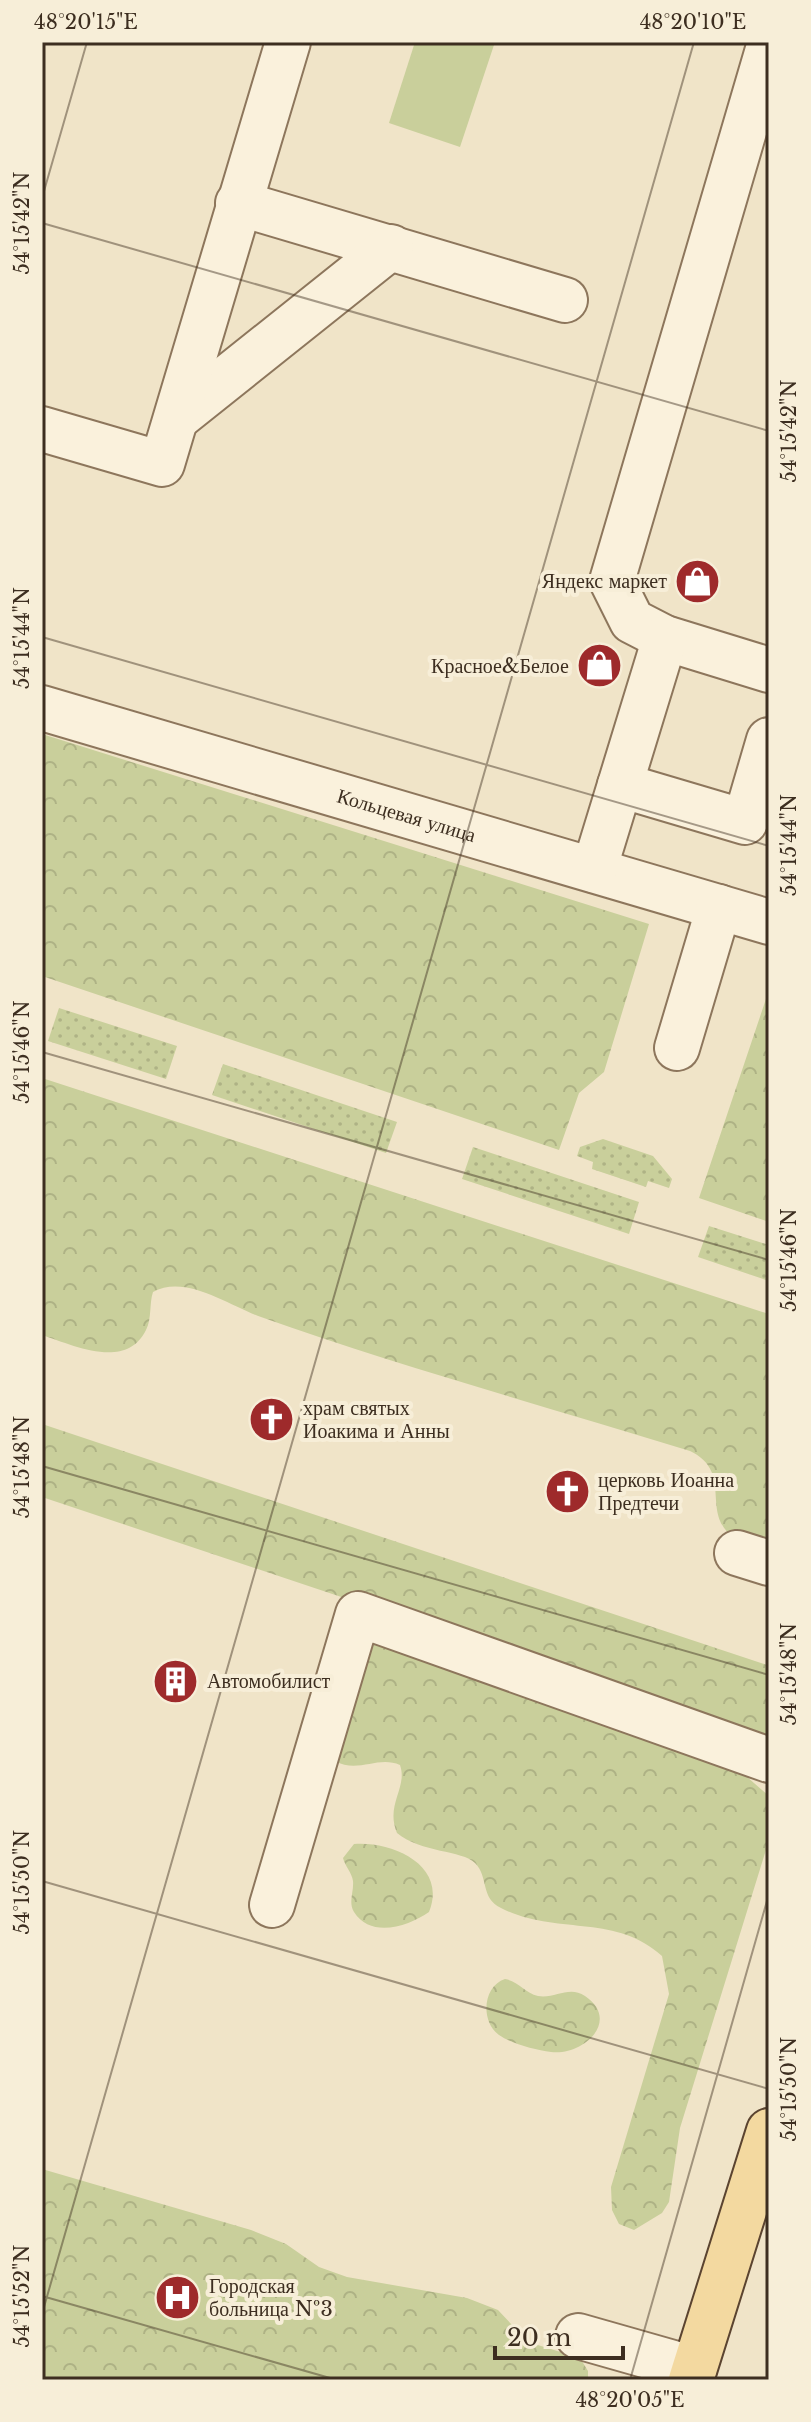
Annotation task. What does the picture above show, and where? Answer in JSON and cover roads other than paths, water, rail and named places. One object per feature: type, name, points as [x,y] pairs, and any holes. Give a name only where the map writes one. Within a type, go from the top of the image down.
[{"type":"main road","points":[[692,2374],[769,2131]]},
{"type":"street","points":[[42,429],[162,464],[288,42]]},
{"type":"street","points":[[769,46],[612,581],[632,621],[665,638],[769,670]]},
{"type":"street","points":[[238,203],[565,300]]},
{"type":"street","points":[[178,417],[391,247]]},
{"type":"street","points":[[594,870],[665,638]]},
{"type":"street","name":"Кольцевая улица","points":[[42,708],[769,922]]},
{"type":"street","points":[[620,785],[757,826],[769,740]]},
{"type":"street","points":[[677,1048],[719,907]]},
{"type":"street","points":[[272,1905],[358,1614],[769,1760]]},
{"type":"street","points":[[578,2336],[692,2374]]},
{"type":"place","name":"Яндекс маркет","points":[[698,581]]},
{"type":"place","name":"Красное&Белое","points":[[600,666]]},
{"type":"place","name":"храм святых Иоакима и Анны","points":[[272,1419]]},
{"type":"place","name":"церковь Иоанна Предтечи","points":[[567,1492]]},
{"type":"place","name":"Автомобилист","points":[[176,1681]]},
{"type":"place","name":"Городская больница №3","points":[[178,2298]]}]
